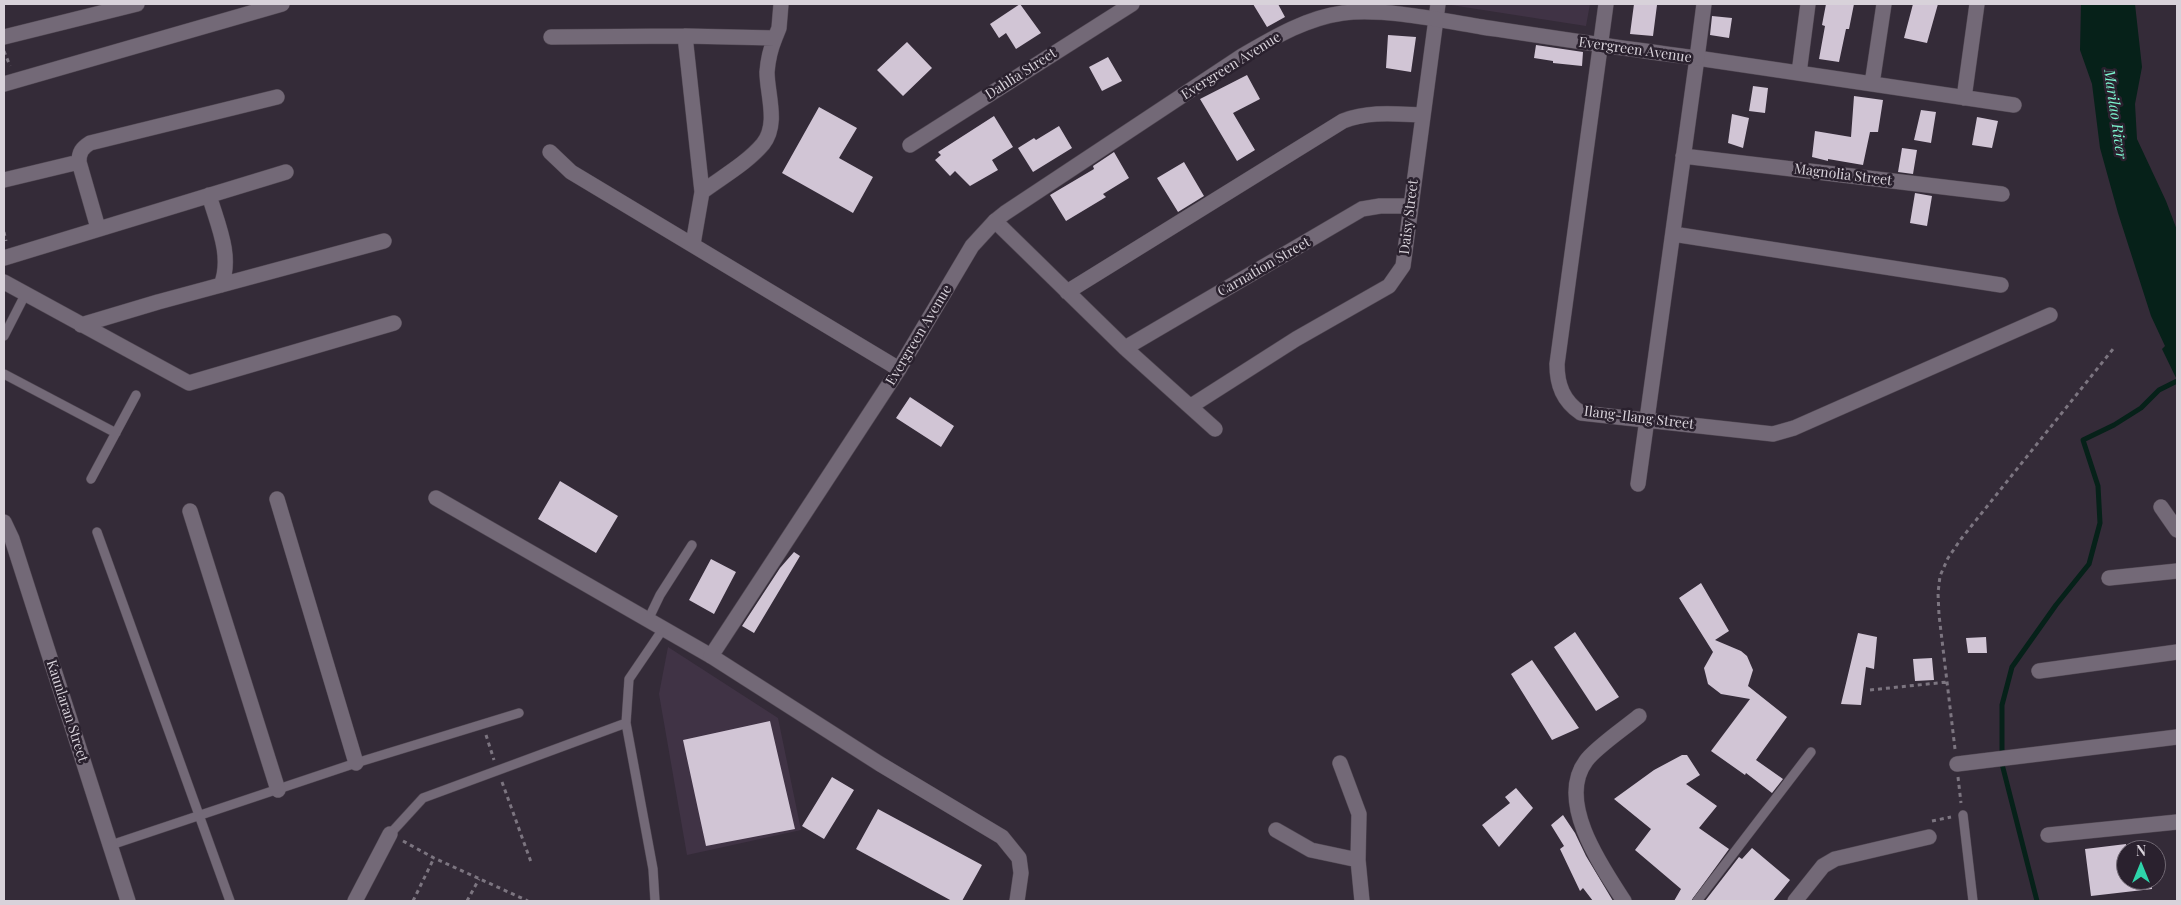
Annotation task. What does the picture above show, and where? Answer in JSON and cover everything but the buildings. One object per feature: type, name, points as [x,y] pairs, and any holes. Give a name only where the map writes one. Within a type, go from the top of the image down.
[{"type":"street","points":[[4,36],[137,4]]},
{"type":"street","points":[[4,84],[235,11],[282,4]]},
{"type":"street","points":[[702,192],[747,158],[764,143],[768,134],[772,118],[768,86],[768,54],[779,28],[781,4]]},
{"type":"street","name":"Dahlia Street","points":[[910,145],[1132,4]]},
{"type":"street","name":"Daisy Street","points":[[1191,406],[1296,338],[1389,286],[1403,266],[1438,4]]},
{"type":"street","name":"Ilang-Ilang Street","points":[[1606,4],[1557,364],[1557,382],[1570,406],[1581,413],[1773,434],[1794,428],[2050,316]]},
{"type":"street","points":[[1638,484],[1704,4]]},
{"type":"street","points":[[1799,73],[1808,4]]},
{"type":"street","points":[[1872,84],[1884,4]]},
{"type":"street","points":[[1964,98],[1978,4]]},
{"type":"street","name":"Evergreen Avenue","points":[[711,656],[899,369],[972,246],[995,221],[1234,62],[1282,33],[1317,19],[1342,13],[1369,12],[1436,20],[1599,46],[1697,58],[2014,105]]},
{"type":"street","points":[[550,37],[685,36],[775,38]]},
{"type":"street","points":[[685,36],[702,192],[693,244]]},
{"type":"street","points":[[98,228],[79,162],[79,154],[83,148],[90,143],[277,97]]},
{"type":"street","points":[[1067,292],[1343,121],[1358,115],[1378,113],[1422,114]]},
{"type":"street","points":[[550,152],[571,172],[899,369]]},
{"type":"street","name":"Magnolia Street","points":[[1683,156],[2002,194]]},
{"type":"street","points":[[4,180],[79,162]]},
{"type":"street","points":[[4,258],[286,172]]},
{"type":"street","points":[[209,195],[226,254],[225,275],[221,285]]},
{"type":"street","name":"Carnation Street","points":[[1125,348],[1362,209],[1380,206],[1410,206]]},
{"type":"street","points":[[995,221],[1125,348],[1215,429]]},
{"type":"street","points":[[1673,234],[2001,285]]},
{"type":"street","points":[[81,325],[384,240]]},
{"type":"street","points":[[4,282],[189,383],[394,323]]},
{"type":"street","points":[[436,498],[711,656],[880,764],[1002,837],[1019,858],[1021,864],[1016,901]]},
{"type":"street","points":[[278,499],[356,763]]},
{"type":"street","points":[[2161,507],[2177,530]]},
{"type":"street","points":[[190,511],[278,790]]},
{"type":"street","name":"Kaunlaran Street","points":[[4,522],[12,540],[128,901]]},
{"type":"street","points":[[2109,578],[2177,571]]},
{"type":"street","points":[[2038,671],[2177,652]]},
{"type":"street","points":[[1624,901],[1588,837],[1578,812],[1575,796],[1577,778],[1587,760],[1639,716]]},
{"type":"street","points":[[1957,764],[2177,737]]},
{"type":"street","points":[[1340,763],[1359,814],[1358,860],[1362,901]]},
{"type":"street","points":[[2048,835],[2177,822]]},
{"type":"street","points":[[1276,830],[1310,850],[1358,860]]},
{"type":"street","points":[[355,901],[390,834]]},
{"type":"street","points":[[1795,901],[1823,866],[1835,859],[1929,837]]},
{"type":"lane","points":[[4,336],[26,293]]},
{"type":"lane","points":[[4,374],[116,433]]},
{"type":"lane","points":[[91,479],[136,395]]},
{"type":"lane","points":[[97,532],[230,901]]},
{"type":"lane","points":[[648,620],[660,595],[692,545]]},
{"type":"lane","points":[[655,901],[653,869],[626,723],[629,679],[663,629]]},
{"type":"lane","points":[[111,845],[356,763],[519,714]]},
{"type":"lane","points":[[390,834],[423,798],[626,723]]},
{"type":"lane","points":[[1696,901],[1811,752]]},
{"type":"lane","points":[[1963,815],[1973,901]]},
{"type":"path","points":[[1929,837],[1927,822],[1963,815],[1938,593],[1940,576],[1948,558],[2112,350]]},
{"type":"path","points":[[1870,690],[1947,682]]},
{"type":"path","points":[[482,725],[531,862]]},
{"type":"path","points":[[390,834],[520,900],[528,901]]},
{"type":"path","points":[[413,901],[434,858]]},
{"type":"path","points":[[467,901],[479,879]]},
{"type":"shaded area","points":[[1451,4],[1590,4],[1586,26]]},
{"type":"shaded area","points":[[668,647],[778,718],[801,830],[687,855],[659,694]]},
{"type":"water","name":"Marilao River","points":[[2081,4],[2135,4],[2142,67],[2135,104],[2137,139],[2166,201],[2177,230],[2177,380],[2162,349],[2165,346],[2151,316],[2118,213],[2100,148],[2092,84],[2080,50]]},
{"type":"waterway","points":[[2002,753],[2002,705],[2012,667],[2056,605],[2089,564],[2100,523],[2098,486],[2083,440],[2114,425],[2141,408],[2159,390],[2177,381]]},
{"type":"waterway","points":[[2002,764],[2037,901]]}]
